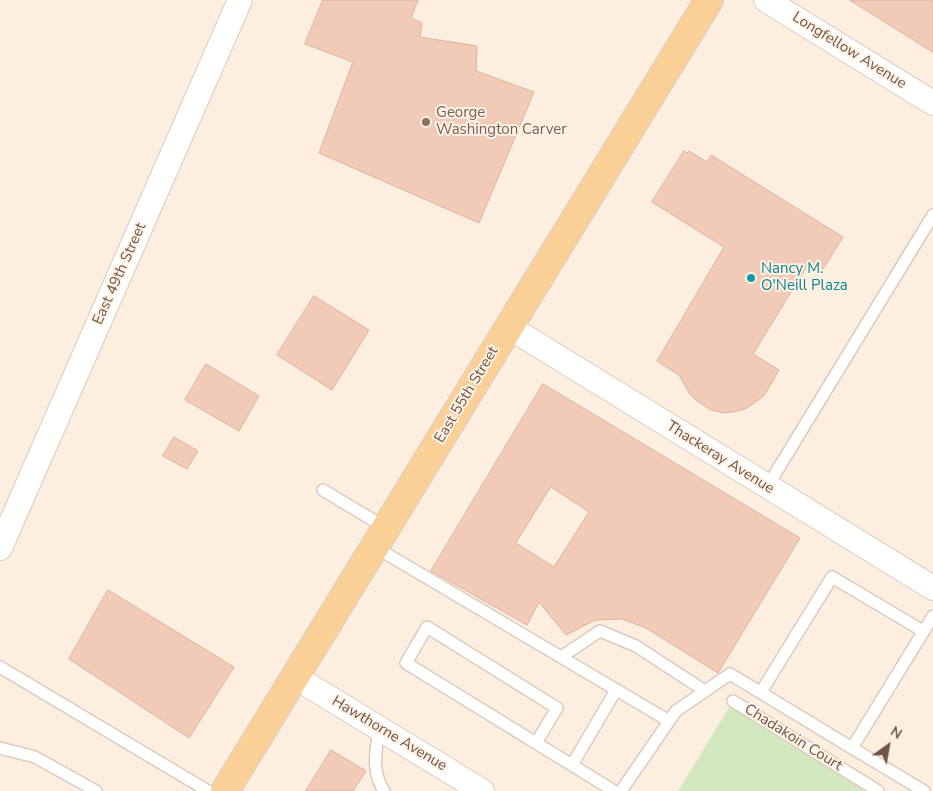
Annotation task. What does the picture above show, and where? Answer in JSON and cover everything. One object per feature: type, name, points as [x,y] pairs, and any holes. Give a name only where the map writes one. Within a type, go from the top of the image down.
[{"type":"main road","name":"East 55th Street","points":[[225,791],[709,0]]},
{"type":"street","name":"East 49th Street","points":[[0,548],[240,0]]},
{"type":"street","name":"Longfellow Avenue","points":[[766,0],[933,103]]},
{"type":"street","name":"Thackeray Avenue","points":[[509,327],[933,588]]},
{"type":"street","name":"Hawthorne Avenue","points":[[295,677],[379,728],[466,787]]},
{"type":"lane","points":[[767,487],[933,215]]},
{"type":"lane","points":[[323,490],[380,537],[561,657],[669,721]]},
{"type":"lane","points":[[761,692],[832,576],[923,631]]},
{"type":"lane","points":[[852,748],[933,616]]},
{"type":"lane","points":[[536,743],[557,708],[427,627],[406,663],[536,743],[572,765],[614,791]]},
{"type":"lane","points":[[561,657],[600,631],[636,646],[705,691]]},
{"type":"lane","points":[[0,667],[208,791]]},
{"type":"lane","points":[[621,791],[676,712],[730,674],[924,791]]},
{"type":"lane","points":[[572,765],[616,690]]},
{"type":"lane","name":"Chadakoin Court","points":[[733,701],[878,791]]},
{"type":"lane","points":[[379,728],[375,764],[377,780],[384,791]]},
{"type":"lane","points":[[0,748],[35,757],[96,791]]},
{"type":"green space","points":[[733,701],[878,791],[678,791]]},
{"type":"building","name":"George Washington Carver","points":[[323,0],[418,0],[411,18],[422,23],[420,37],[477,46],[476,71],[534,92],[479,223],[319,153],[353,62],[305,44]]},
{"type":"building","points":[[850,0],[933,0],[933,52]]},
{"type":"building","name":"Nancy M. O'Neill Plaza","points":[[684,151],[687,153],[689,151],[707,162],[711,155],[843,237],[820,274],[807,266],[753,354],[779,370],[764,396],[747,408],[738,411],[725,413],[711,410],[689,393],[679,375],[657,361],[724,247],[652,202]]},
{"type":"building","points":[[314,296],[369,330],[332,390],[277,355]]},
{"type":"building","points":[[206,364],[259,396],[239,431],[185,400]]},
{"type":"building","points":[[543,384],[800,538],[718,673],[646,628],[622,619],[595,620],[566,635],[539,602],[527,625],[431,571]],"holes":[[[551,487],[589,512],[554,567],[516,543]]]},
{"type":"building","points":[[174,437],[198,451],[187,469],[163,456]]},
{"type":"building","points":[[108,590],[234,667],[189,738],[69,659]]},
{"type":"building","points":[[331,750],[366,771],[353,791],[306,791]]},
{"type":"place","name":"George Washington Carver","points":[[426,122]]},
{"type":"place","name":"Nancy M. O'Neill Plaza","points":[[751,278]]}]
